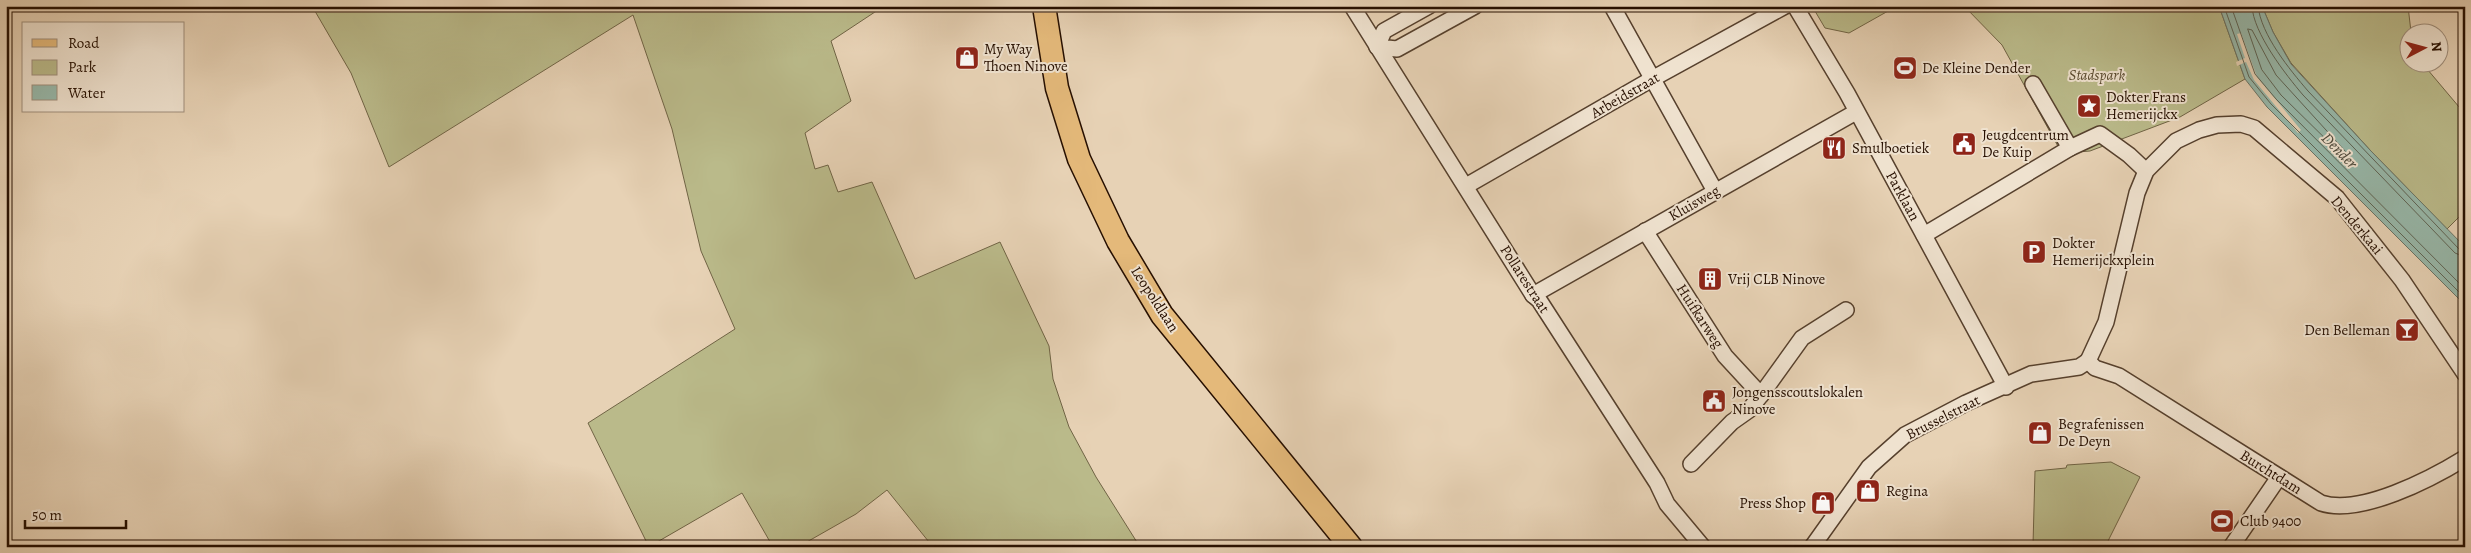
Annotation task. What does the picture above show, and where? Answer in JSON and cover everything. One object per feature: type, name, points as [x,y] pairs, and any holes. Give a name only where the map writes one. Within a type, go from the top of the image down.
[{"type":"main road","name":"Leopoldlaan","points":[[1044,6],[1056,88],[1079,159],[1118,241],[1162,315],[1351,547]]},
{"type":"street","name":"Pollarestraat","points":[[1352,6],[1533,295],[1539,300],[1657,483],[1668,504],[1703,547]]},
{"type":"street","points":[[1429,6],[1384,31],[1377,47],[1397,49],[1475,6]]},
{"type":"street","points":[[1612,6],[1715,191]]},
{"type":"street","name":"Arbeidstraat","points":[[1466,186],[1652,79],[1785,6]]},
{"type":"street","name":"Parklaan","points":[[1795,6],[1924,235],[2006,388]]},
{"type":"street","points":[[2033,84],[2070,148]]},
{"type":"street","name":"Kluisweg","points":[[1533,295],[1856,112]]},
{"type":"street","name":"Denderkaai","points":[[2146,171],[2176,141],[2184,136],[2217,126],[2241,124],[2254,128],[2337,198],[2402,280],[2465,374]]},
{"type":"street","points":[[1924,235],[2070,148],[2100,134],[2129,155],[2146,171],[2137,194],[2106,322],[2088,362]]},
{"type":"street","name":"Huifkarweg","points":[[1645,231],[1725,356],[1761,395]]},
{"type":"street","points":[[1691,464],[1732,422],[1749,410],[1802,338],[1846,310]]},
{"type":"street","name":"Brusselstraat","points":[[1812,547],[1869,468],[1906,434],[1966,403],[2006,388],[2031,374],[2080,367],[2088,362]]},
{"type":"street","name":"Burchtdam","points":[[2088,362],[2095,368],[2120,376],[2321,503],[2331,506],[2346,507],[2374,500],[2401,490],[2465,458]]},
{"type":"street","points":[[2231,547],[2279,477]]},
{"type":"green space","points":[[312,6],[884,6],[831,41],[851,101],[805,133],[815,169],[828,165],[838,192],[872,182],[915,279],[1000,242],[1049,346],[1053,379],[1069,427],[1096,477],[1140,547],[974,547],[971,544],[966,547],[933,547],[887,490],[856,514],[798,547],[773,547],[742,493],[652,545],[648,545],[588,423],[735,329],[701,251],[672,129],[633,15],[389,167],[351,73]]},
{"type":"green space","points":[[1812,6],[1897,6],[1849,33],[1825,28]]},
{"type":"green space","name":"Stadspark","points":[[1964,6],[2219,6],[2245,79],[2180,117],[2090,151],[2078,152],[2065,159],[2002,45]]},
{"type":"green space","points":[[2262,6],[2408,6],[2410,22],[2398,22],[2398,72],[2430,72],[2465,114],[2465,211],[2447,229],[2370,150],[2291,63],[2273,32]]},
{"type":"green space","points":[[2111,462],[2140,477],[2105,547],[1970,547],[1969,542],[2033,545],[2035,471],[2066,468],[2067,465]]},
{"type":"water","name":"Dender","points":[[2219,6],[2262,6],[2273,32],[2291,64],[2370,150],[2465,247],[2465,305],[2267,107],[2245,79]]},
{"type":"pier","points":[[2241,33],[2257,77],[2301,130],[2298,133],[2254,80],[2246,62],[2237,66],[2236,62],[2245,58],[2237,34]]},
{"type":"place","name":"My Way Thoen Ninove","points":[[967,58]]},
{"type":"place","name":"De Kleine Dender","points":[[1905,68]]},
{"type":"place","name":"Dokter Frans Hemerijckx","points":[[2089,106]]},
{"type":"place","name":"Jeugdcentrum De Kuip","points":[[1964,144]]},
{"type":"place","name":"Smulboetiek","points":[[1834,148]]},
{"type":"place","name":"Dokter Hemerijckxplein","points":[[2034,252]]},
{"type":"place","name":"Vrij CLB Ninove","points":[[1710,279]]},
{"type":"place","name":"Den Belleman","points":[[2407,330]]},
{"type":"place","name":"Jongensscoutslokalen Ninove","points":[[1714,401]]},
{"type":"place","name":"Begrafenissen De Deyn","points":[[2040,433]]},
{"type":"place","name":"Regina","points":[[1868,491]]},
{"type":"place","name":"Press Shop","points":[[1823,503]]},
{"type":"place","name":"Club 9400","points":[[2222,521]]}]
